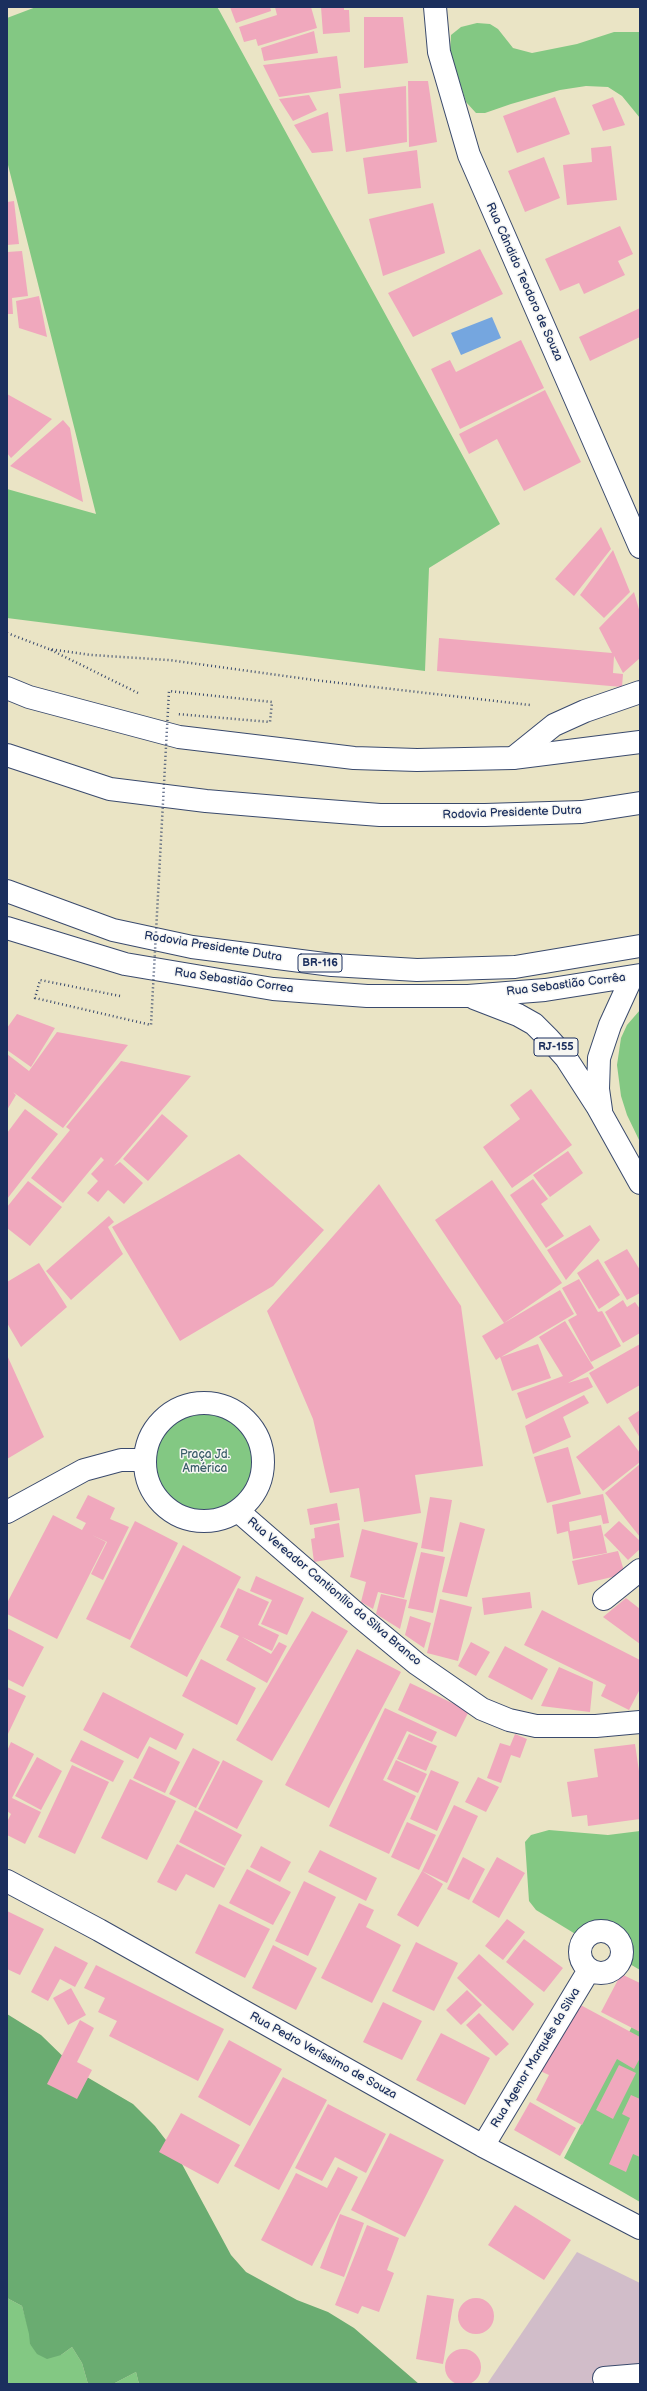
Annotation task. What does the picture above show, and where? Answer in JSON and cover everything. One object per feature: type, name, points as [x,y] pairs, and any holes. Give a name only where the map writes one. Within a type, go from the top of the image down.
[{"type":"main road","name":"Rua Cândido Teodoro de Souza","points":[[435,7],[440,52],[469,155],[640,547]]},
{"type":"main road","points":[[7,688],[30,698],[179,737],[354,758],[417,760],[513,758],[640,742]]},
{"type":"main road","points":[[513,758],[554,725],[585,711],[640,692]]},
{"type":"main road","name":"Rodovia Presidente Dutra","points":[[7,755],[110,789],[206,801],[380,815],[485,815],[582,812],[640,803]]},
{"type":"main road","name":"Rodovia Presidente Dutra","points":[[7,892],[112,930],[192,947],[332,965],[417,970],[516,967],[640,946]]},
{"type":"main road","name":"Rua Sebastião Correa","points":[[8,931],[125,964],[273,989],[368,996],[468,996]]},
{"type":"main road","points":[[601,1113],[598,1089],[600,1058],[610,1025],[636,976]]},
{"type":"main road","name":"Rua Sebastião Corrêa","points":[[468,996],[545,990],[636,976]]},
{"type":"main road","name":"RJ-155","points":[[468,996],[518,1015],[534,1024],[566,1058],[601,1113],[640,1184]]},
{"type":"main road","points":[[194,1403],[209,1403],[225,1407],[239,1414],[251,1426],[259,1439],[263,1455],[263,1471],[258,1487],[250,1500],[238,1511],[221,1519],[202,1521],[184,1518],[167,1509],[154,1495],[146,1478],[144,1460],[147,1444],[154,1430],[164,1417],[178,1409],[194,1403]]},
{"type":"main road","points":[[7,1512],[84,1470],[121,1460],[144,1460]]},
{"type":"main road","name":"Rua Vereador Cantionílio da Silva Branco","points":[[238,1511],[417,1664],[482,1709],[510,1720],[536,1726],[596,1726],[640,1722]]},
{"type":"main road","points":[[604,1599],[640,1570]]},
{"type":"main road","name":"Rua Pedro Veríssimo de Souza","points":[[7,1881],[99,1930],[483,2146],[640,2228]]},
{"type":"main road","name":"Rua Agenor Marquês da Silva","points":[[483,2146],[589,1970]]},
{"type":"main road","points":[[604,2378],[640,2375]]},
{"type":"path","points":[[7,634],[49,649],[144,696]]},
{"type":"path","points":[[49,649],[91,655],[169,660],[314,680],[533,705]]},
{"type":"path","points":[[120,996],[40,980],[35,998],[151,1025],[169,691],[272,702],[270,722],[177,714],[164,707]]},
{"type":"shaded area","points":[[577,2252],[640,2283],[640,2384],[487,2384]]},
{"type":"green space","points":[[36,7],[217,7],[219,10],[500,524],[429,568],[425,671],[7,618],[7,489],[96,514],[7,161],[7,18]]},
{"type":"green space","points":[[477,23],[490,24],[498,29],[513,48],[532,53],[577,44],[614,32],[640,32],[640,118],[622,96],[608,87],[586,86],[560,90],[485,113],[476,113],[466,102],[450,52],[451,35],[461,27]]},
{"type":"green space","points":[[640,1010],[640,1142],[627,1115],[621,1096],[617,1065],[621,1038],[627,1025]]},
{"type":"green space","name":"Praça Jd. América","points":[[205,1409],[225,1413],[243,1424],[254,1442],[258,1462],[254,1482],[243,1500],[225,1511],[205,1515],[185,1511],[167,1500],[156,1482],[152,1462],[156,1442],[167,1424],[185,1413]]},
{"type":"green space","points":[[549,1830],[608,1835],[640,1831],[640,1970],[623,1960],[625,1949],[622,1941],[616,1933],[611,1930],[593,1930],[582,1938],[536,1910],[529,1901],[525,1842],[531,1835]]},
{"type":"green space","points":[[640,2011],[640,2202],[564,2158]]},
{"type":"green space","points":[[7,2014],[41,2035],[80,2073],[133,2104],[155,2126],[176,2153],[231,2255],[246,2272],[297,2300],[328,2312],[354,2328],[419,2384],[139,2384],[136,2372],[113,2384],[88,2384],[82,2363],[72,2347],[61,2355],[47,2359],[37,2354],[30,2344],[22,2306],[7,2298]]},
{"type":"green space","points":[[7,2298],[22,2306],[30,2334],[30,2344],[61,2355],[72,2347],[82,2363],[88,2384],[7,2384]]},
{"type":"green space","points":[[136,2372],[139,2384],[113,2384]]},
{"type":"water","points":[[492,317],[501,338],[461,355],[451,333]]},
{"type":"building","points":[[230,7],[270,7],[271,11],[236,23]]},
{"type":"building","points":[[275,7],[311,7],[317,28],[258,46],[256,39],[244,42],[239,27],[277,15]]},
{"type":"building","points":[[321,7],[344,7],[344,10],[349,10],[350,32],[323,34]]},
{"type":"building","points":[[364,17],[403,17],[408,63],[364,68]]},
{"type":"building","points":[[314,31],[318,53],[264,61],[261,48]]},
{"type":"building","points":[[337,56],[341,88],[279,97],[263,65]]},
{"type":"building","points":[[408,81],[428,81],[437,142],[409,147]]},
{"type":"building","points":[[406,86],[407,142],[346,152],[339,94]]},
{"type":"building","points":[[309,95],[317,110],[293,121],[279,99]]},
{"type":"building","points":[[555,97],[570,134],[517,153],[503,116]]},
{"type":"building","points":[[613,97],[625,125],[603,131],[592,105]]},
{"type":"building","points":[[328,112],[333,151],[312,153],[294,125]]},
{"type":"building","points":[[611,146],[617,200],[567,205],[563,165],[592,162],[591,148]]},
{"type":"building","points":[[417,150],[421,188],[368,194],[363,158]]},
{"type":"building","points":[[544,157],[560,198],[525,212],[508,171]]},
{"type":"building","points":[[14,201],[19,244],[7,245],[7,202]]},
{"type":"building","points":[[433,203],[445,253],[383,276],[369,219]]},
{"type":"building","points":[[620,226],[633,254],[618,261],[625,275],[584,294],[579,283],[560,291],[545,259]]},
{"type":"building","points":[[480,249],[503,294],[413,337],[388,293]]},
{"type":"building","points":[[22,251],[28,296],[12,298],[13,314],[7,314],[7,252]]},
{"type":"building","points":[[39,296],[47,337],[19,328],[16,301]]},
{"type":"building","points":[[640,308],[640,337],[590,361],[579,337]]},
{"type":"building","points":[[521,340],[544,388],[460,429],[431,369],[450,360],[456,372]]},
{"type":"building","points":[[545,390],[581,462],[524,491],[497,439],[469,454],[459,434]]},
{"type":"building","points":[[7,394],[52,419],[11,458],[7,453]]},
{"type":"building","points":[[63,420],[70,428],[83,502],[10,466]]},
{"type":"building","points":[[601,527],[611,549],[574,596],[555,579]]},
{"type":"building","points":[[613,550],[630,592],[604,618],[580,595]]},
{"type":"building","points":[[634,592],[640,613],[640,658],[623,673],[614,656],[613,673],[623,674],[622,687],[437,671],[439,638],[612,653],[599,628]]},
{"type":"building","points":[[17,1014],[55,1028],[31,1067],[7,1050],[7,1028]]},
{"type":"building","points":[[57,1032],[128,1045],[63,1128],[13,1092],[16,1095],[7,1110],[7,1054],[29,1071]]},
{"type":"building","points":[[121,1061],[191,1076],[114,1166],[120,1162],[143,1183],[124,1204],[108,1190],[98,1202],[87,1193],[98,1181],[91,1174],[104,1160],[101,1157],[63,1203],[31,1178],[70,1130],[66,1127]]},
{"type":"building","points":[[531,1089],[572,1145],[512,1188],[483,1147],[520,1119],[510,1105]]},
{"type":"building","points":[[25,1109],[58,1134],[7,1199],[7,1133]]},
{"type":"building","points":[[162,1114],[188,1136],[148,1181],[123,1159]]},
{"type":"building","points":[[568,1151],[583,1173],[550,1197],[533,1175]]},
{"type":"building","points":[[239,1154],[324,1230],[273,1286],[180,1341],[112,1227]]},
{"type":"building","points":[[533,1179],[548,1199],[541,1204],[564,1236],[546,1248],[510,1195]]},
{"type":"building","points":[[492,1180],[562,1283],[504,1323],[435,1220]]},
{"type":"building","points":[[28,1181],[62,1207],[30,1246],[7,1228],[7,1207]]},
{"type":"building","points":[[379,1184],[461,1306],[483,1466],[415,1475],[421,1513],[364,1522],[359,1488],[330,1493],[313,1419],[267,1311]]},
{"type":"building","points":[[109,1216],[114,1222],[108,1227],[123,1254],[71,1300],[46,1271]]},
{"type":"building","points":[[590,1225],[600,1240],[566,1280],[547,1250]]},
{"type":"building","points":[[627,1249],[640,1270],[640,1293],[627,1300],[604,1262]]},
{"type":"building","points":[[598,1259],[620,1295],[599,1309],[577,1273]]},
{"type":"building","points":[[39,1263],[67,1307],[21,1347],[7,1323],[7,1282]]},
{"type":"building","points":[[579,1279],[598,1312],[602,1311],[621,1346],[591,1362],[568,1320],[577,1315],[562,1288]]},
{"type":"building","points":[[560,1290],[574,1314],[501,1357],[538,1344],[551,1378],[512,1391],[500,1357],[496,1360],[482,1336]]},
{"type":"building","points":[[623,1300],[627,1307],[635,1302],[640,1309],[640,1333],[623,1343],[605,1312]]},
{"type":"building","points":[[565,1321],[594,1368],[568,1383],[588,1377],[593,1387],[526,1419],[517,1393],[563,1376],[539,1337]]},
{"type":"building","points":[[640,1344],[640,1385],[607,1404],[589,1373]]},
{"type":"building","points":[[7,1355],[44,1437],[7,1459]]},
{"type":"building","points":[[584,1395],[589,1403],[563,1417],[571,1437],[533,1454],[525,1426]]},
{"type":"building","points":[[640,1410],[640,1438],[628,1418]]},
{"type":"building","points":[[619,1425],[640,1453],[640,1462],[603,1491],[576,1457]]},
{"type":"building","points":[[568,1447],[581,1494],[547,1503],[534,1457]]},
{"type":"building","points":[[640,1464],[640,1537],[605,1493]]},
{"type":"building","points":[[603,1494],[609,1523],[603,1524],[601,1515],[569,1522],[570,1531],[601,1525],[607,1553],[573,1559],[568,1531],[557,1534],[552,1505]]},
{"type":"building","points":[[88,1495],[115,1508],[110,1519],[129,1527],[103,1580],[91,1574],[107,1542],[92,1535],[106,1542],[57,1639],[7,1614],[7,1603],[53,1515],[82,1530],[86,1523],[76,1518]]},
{"type":"building","points":[[430,1497],[452,1500],[443,1552],[421,1548]]},
{"type":"building","points":[[337,1503],[340,1520],[310,1525],[307,1509]]},
{"type":"building","points":[[135,1521],[178,1543],[130,1640],[86,1619]]},
{"type":"building","points":[[619,1521],[640,1541],[640,1549],[628,1560],[604,1535]]},
{"type":"building","points":[[460,1522],[485,1529],[467,1597],[442,1592]]},
{"type":"building","points":[[339,1523],[344,1557],[314,1562],[311,1539],[315,1538],[314,1528]]},
{"type":"building","points":[[362,1529],[418,1543],[404,1598],[378,1592],[373,1609],[361,1602],[366,1582],[350,1577]]},
{"type":"building","points":[[183,1545],[241,1577],[187,1677],[130,1647]]},
{"type":"building","points":[[618,1551],[625,1574],[578,1585],[572,1561]]},
{"type":"building","points":[[421,1552],[445,1557],[433,1613],[408,1608]]},
{"type":"building","points":[[256,1576],[304,1598],[287,1635],[261,1624],[272,1600],[250,1591]]},
{"type":"building","points":[[238,1588],[269,1602],[258,1625],[279,1635],[272,1651],[242,1637],[271,1654],[279,1642],[287,1646],[267,1683],[226,1660],[239,1636],[220,1627]]},
{"type":"building","points":[[530,1592],[532,1608],[484,1615],[482,1598]]},
{"type":"building","points":[[381,1594],[407,1600],[400,1629],[376,1614]]},
{"type":"building","points":[[626,1598],[640,1609],[640,1644],[603,1617]]},
{"type":"building","points":[[440,1599],[472,1607],[458,1661],[427,1653]]},
{"type":"building","points":[[542,1610],[640,1660],[640,1689],[629,1710],[601,1696],[606,1685],[524,1645]]},
{"type":"building","points":[[312,1611],[348,1631],[272,1761],[236,1740]]},
{"type":"building","points":[[410,1616],[431,1623],[424,1648],[405,1635]]},
{"type":"building","points":[[7,1628],[44,1647],[23,1687],[7,1679]]},
{"type":"building","points":[[471,1642],[490,1652],[476,1676],[458,1666]]},
{"type":"building","points":[[505,1646],[548,1669],[532,1700],[488,1677]]},
{"type":"building","points":[[357,1649],[401,1672],[329,1808],[285,1785]]},
{"type":"building","points":[[201,1659],[256,1688],[237,1725],[182,1696]]},
{"type":"building","points":[[559,1667],[593,1682],[590,1712],[541,1706]]},
{"type":"building","points":[[410,1683],[469,1711],[456,1737],[398,1710]]},
{"type":"building","points":[[7,1687],[26,1696],[7,1736]]},
{"type":"building","points":[[103,1692],[184,1734],[176,1750],[150,1737],[138,1759],[83,1730]]},
{"type":"building","points":[[385,1708],[437,1732],[432,1742],[407,1731],[383,1780],[416,1796],[389,1854],[329,1826]]},
{"type":"building","points":[[409,1734],[437,1746],[426,1771],[397,1759]]},
{"type":"building","points":[[515,1734],[527,1739],[520,1758],[511,1755],[501,1783],[487,1778],[500,1743],[510,1746]]},
{"type":"building","points":[[81,1740],[124,1761],[113,1782],[70,1761]]},
{"type":"building","points":[[11,1742],[34,1754],[12,1798],[41,1812],[25,1844],[7,1835],[7,1822],[11,1814],[7,1811],[7,1751]]},
{"type":"building","points":[[635,1744],[640,1778],[640,1819],[588,1826],[587,1815],[572,1817],[567,1782],[598,1777],[594,1749]]},
{"type":"building","points":[[149,1746],[180,1762],[165,1793],[133,1778]]},
{"type":"building","points":[[193,1748],[220,1762],[196,1808],[169,1794]]},
{"type":"building","points":[[37,1757],[62,1771],[41,1810],[15,1796]]},
{"type":"building","points":[[223,1760],[263,1781],[237,1829],[198,1809]]},
{"type":"building","points":[[396,1760],[427,1774],[418,1793],[387,1779]]},
{"type":"building","points":[[72,1765],[109,1782],[75,1854],[38,1837]]},
{"type":"building","points":[[431,1770],[459,1782],[437,1831],[410,1819]]},
{"type":"building","points":[[478,1777],[499,1787],[486,1812],[465,1802]]},
{"type":"building","points":[[130,1779],[176,1801],[147,1860],[101,1838]]},
{"type":"building","points":[[454,1805],[478,1816],[447,1883],[422,1871]]},
{"type":"building","points":[[195,1810],[242,1835],[225,1866],[179,1842]]},
{"type":"building","points":[[407,1822],[436,1835],[419,1870],[391,1857]]},
{"type":"building","points":[[177,1844],[225,1868],[214,1888],[186,1874],[176,1891],[157,1882]]},
{"type":"building","points":[[261,1846],[291,1862],[280,1882],[250,1867]]},
{"type":"building","points":[[320,1850],[377,1878],[366,1901],[308,1872]]},
{"type":"building","points":[[463,1857],[485,1869],[469,1900],[447,1889]]},
{"type":"building","points":[[497,1857],[525,1873],[499,1918],[472,1902]]},
{"type":"building","points":[[247,1869],[291,1892],[273,1925],[229,1903]]},
{"type":"building","points":[[422,1871],[443,1884],[418,1927],[397,1915]]},
{"type":"building","points":[[304,1881],[336,1897],[308,1956],[275,1941]]},
{"type":"building","points":[[359,1903],[374,1910],[366,1927],[401,1945],[372,2003],[321,1978]]},
{"type":"building","points":[[219,1904],[270,1929],[245,1978],[195,1953]]},
{"type":"building","points":[[7,1911],[44,1929],[20,1975],[7,1969]]},
{"type":"building","points":[[507,1919],[525,1932],[503,1960],[485,1946]]},
{"type":"building","points":[[524,1939],[563,1968],[544,1992],[506,1962]]},
{"type":"building","points":[[416,1942],[458,1963],[434,2011],[392,1991]]},
{"type":"building","points":[[273,1945],[317,1968],[296,2010],[252,1988]]},
{"type":"building","points":[[55,1946],[88,1963],[75,1987],[60,1979],[48,2001],[31,1992]]},
{"type":"building","points":[[479,1954],[534,2004],[513,2031],[457,1978]]},
{"type":"building","points":[[96,1965],[224,2029],[198,2081],[109,2036],[117,2021],[98,2012],[105,1998],[84,1988]]},
{"type":"building","points":[[621,1974],[640,1983],[640,2032],[601,2012]]},
{"type":"building","points":[[71,1988],[86,2015],[68,2025],[53,1998]]},
{"type":"building","points":[[467,1990],[482,2005],[461,2025],[446,2010]]},
{"type":"building","points":[[383,2002],[422,2021],[402,2060],[363,2042]]},
{"type":"building","points":[[575,2002],[640,2037],[640,2058],[634,2069],[617,2059],[582,2125],[536,2100],[549,2075],[538,2070]]},
{"type":"building","points":[[479,2013],[509,2044],[496,2056],[466,2025]]},
{"type":"building","points":[[80,2020],[94,2028],[77,2062],[92,2070],[77,2099],[47,2084]]},
{"type":"building","points":[[441,2033],[490,2058],[465,2105],[416,2080]]},
{"type":"building","points":[[229,2040],[282,2069],[250,2126],[198,2097]]},
{"type":"building","points":[[619,2065],[636,2073],[613,2119],[596,2110]]},
{"type":"building","points":[[283,2077],[327,2100],[279,2190],[234,2166]]},
{"type":"building","points":[[631,2095],[640,2099],[640,2157],[633,2154],[626,2172],[609,2164],[630,2118],[622,2114]]},
{"type":"building","points":[[530,2102],[576,2128],[560,2156],[514,2130]]},
{"type":"building","points":[[328,2104],[386,2134],[366,2173],[335,2157],[322,2181],[295,2168]]},
{"type":"building","points":[[181,2113],[240,2145],[218,2184],[159,2152]]},
{"type":"building","points":[[390,2133],[444,2160],[405,2237],[351,2210]]},
{"type":"building","points":[[338,2167],[358,2177],[312,2266],[261,2240],[296,2173],[327,2188]]},
{"type":"building","points":[[515,2205],[571,2240],[544,2280],[488,2245]]},
{"type":"building","points":[[340,2214],[364,2223],[344,2277],[320,2268]]},
{"type":"building","points":[[367,2225],[399,2238],[387,2270],[394,2273],[379,2312],[362,2306],[358,2314],[335,2305]]},
{"type":"building","points":[[427,2295],[454,2299],[443,2364],[416,2359]]},
{"type":"building","points":[[480,2298],[489,2303],[493,2309],[493,2323],[489,2329],[480,2334],[472,2334],[463,2329],[459,2323],[458,2312],[463,2303],[469,2299]]},
{"type":"building","points":[[467,2349],[476,2354],[480,2360],[480,2374],[476,2380],[467,2385],[459,2385],[450,2380],[446,2374],[445,2363],[450,2354],[456,2350]]}]
